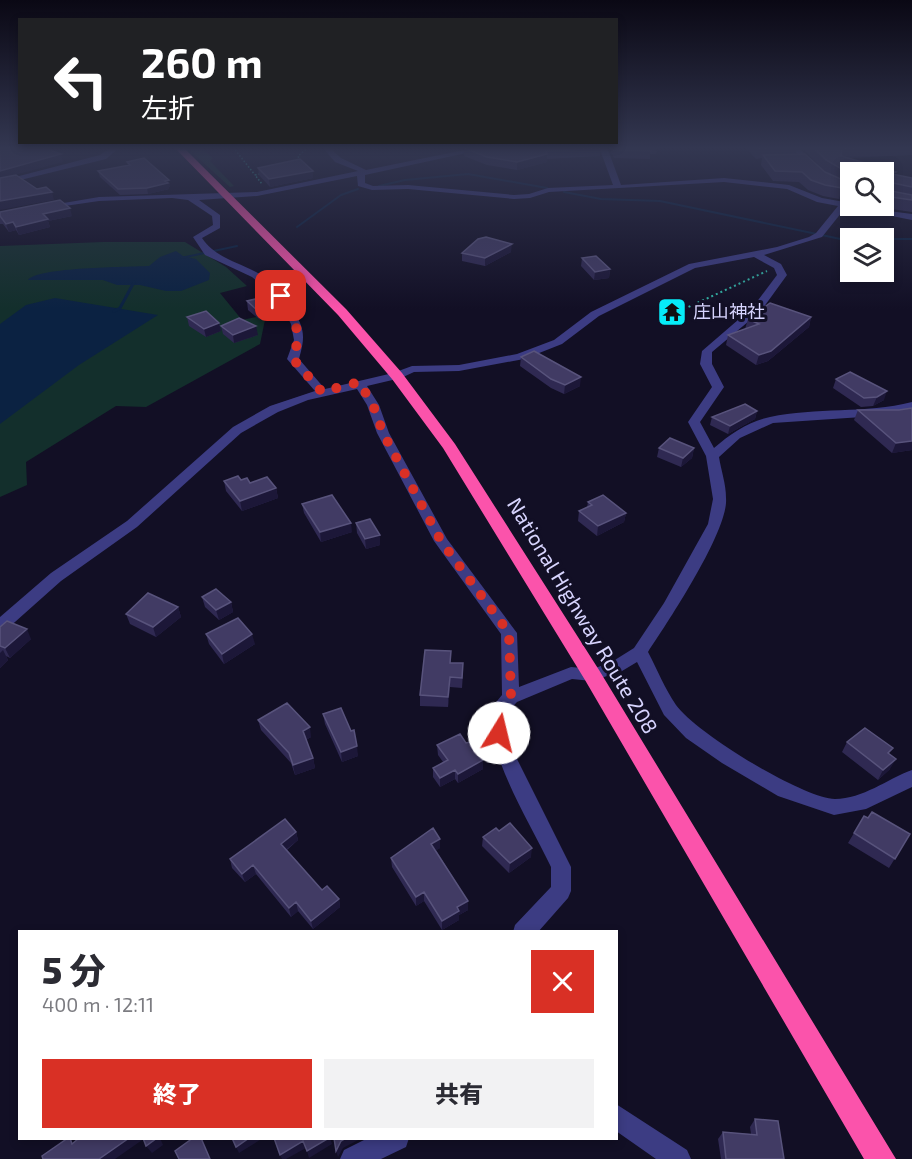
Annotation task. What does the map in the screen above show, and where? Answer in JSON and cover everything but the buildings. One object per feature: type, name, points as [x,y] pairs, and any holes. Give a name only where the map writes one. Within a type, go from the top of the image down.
[{"type":"highway","name":"National Highway Route 208","points":[[233,201],[342,312],[397,376],[450,447],[592,675],[881,1159]]},
{"type":"street","points":[[36,208],[84,201]]},
{"type":"street","points":[[195,201],[216,215],[217,226],[196,237],[206,251],[255,275],[281,296],[296,324],[299,340],[293,359],[322,392]]},
{"type":"street","points":[[825,201],[840,204]]},
{"type":"street","points":[[0,626],[56,577],[132,524],[237,430],[274,409],[322,392],[359,382],[397,376],[412,369],[459,368],[520,357],[558,342],[595,314],[692,266],[799,244],[817,236],[840,209]]},
{"type":"street","points":[[894,214],[912,217]]},
{"type":"street","points":[[524,930],[561,891],[561,867],[507,757],[499,733],[497,712],[511,697],[571,673],[592,675],[616,667],[640,652],[670,606],[715,524],[720,499],[712,456],[694,422],[718,387],[706,364],[707,351],[718,340],[743,323],[762,303],[782,275],[778,266],[756,254]]},
{"type":"street","points":[[359,382],[373,405],[383,433],[441,541],[509,633],[511,697]]},
{"type":"street","points":[[712,456],[736,435],[771,420],[892,411],[912,406]]},
{"type":"street","points":[[640,652],[670,710],[692,733],[728,758],[785,790],[834,807],[859,803],[912,778]]},
{"type":"street","points":[[618,1117],[678,1159]]},
{"type":"street","points":[[353,1159],[393,1140]]},
{"type":"path","points":[[684,309],[778,266]]},
{"type":"green space","points":[[185,242],[226,267],[247,286],[220,293],[242,320],[266,315],[260,344],[146,407],[116,406],[26,462],[27,485],[0,497],[0,246]]},
{"type":"water","points":[[176,251],[183,256],[196,259],[210,273],[209,280],[181,291],[166,291],[140,285],[117,285],[103,280],[28,280],[48,272],[65,270],[149,266],[160,257]]},
{"type":"water","points":[[55,298],[158,315],[79,365],[0,424],[0,324],[26,305]]},
{"type":"waterway","points":[[297,227],[333,201]]},
{"type":"waterway","points":[[660,201],[840,239]]},
{"type":"waterway","points":[[894,239],[912,239]]},
{"type":"waterway","points":[[181,258],[237,246]]},
{"type":"waterway","points":[[114,311],[120,308],[134,282]]},
{"type":"place","name":"庄山神社","points":[[672,312]]},
{"type":"route","points":[[281,296],[296,324],[299,340],[293,359],[299,369],[322,392],[359,382],[367,393],[383,433],[441,541],[497,613],[509,633],[511,697],[497,712],[499,733]]}]
